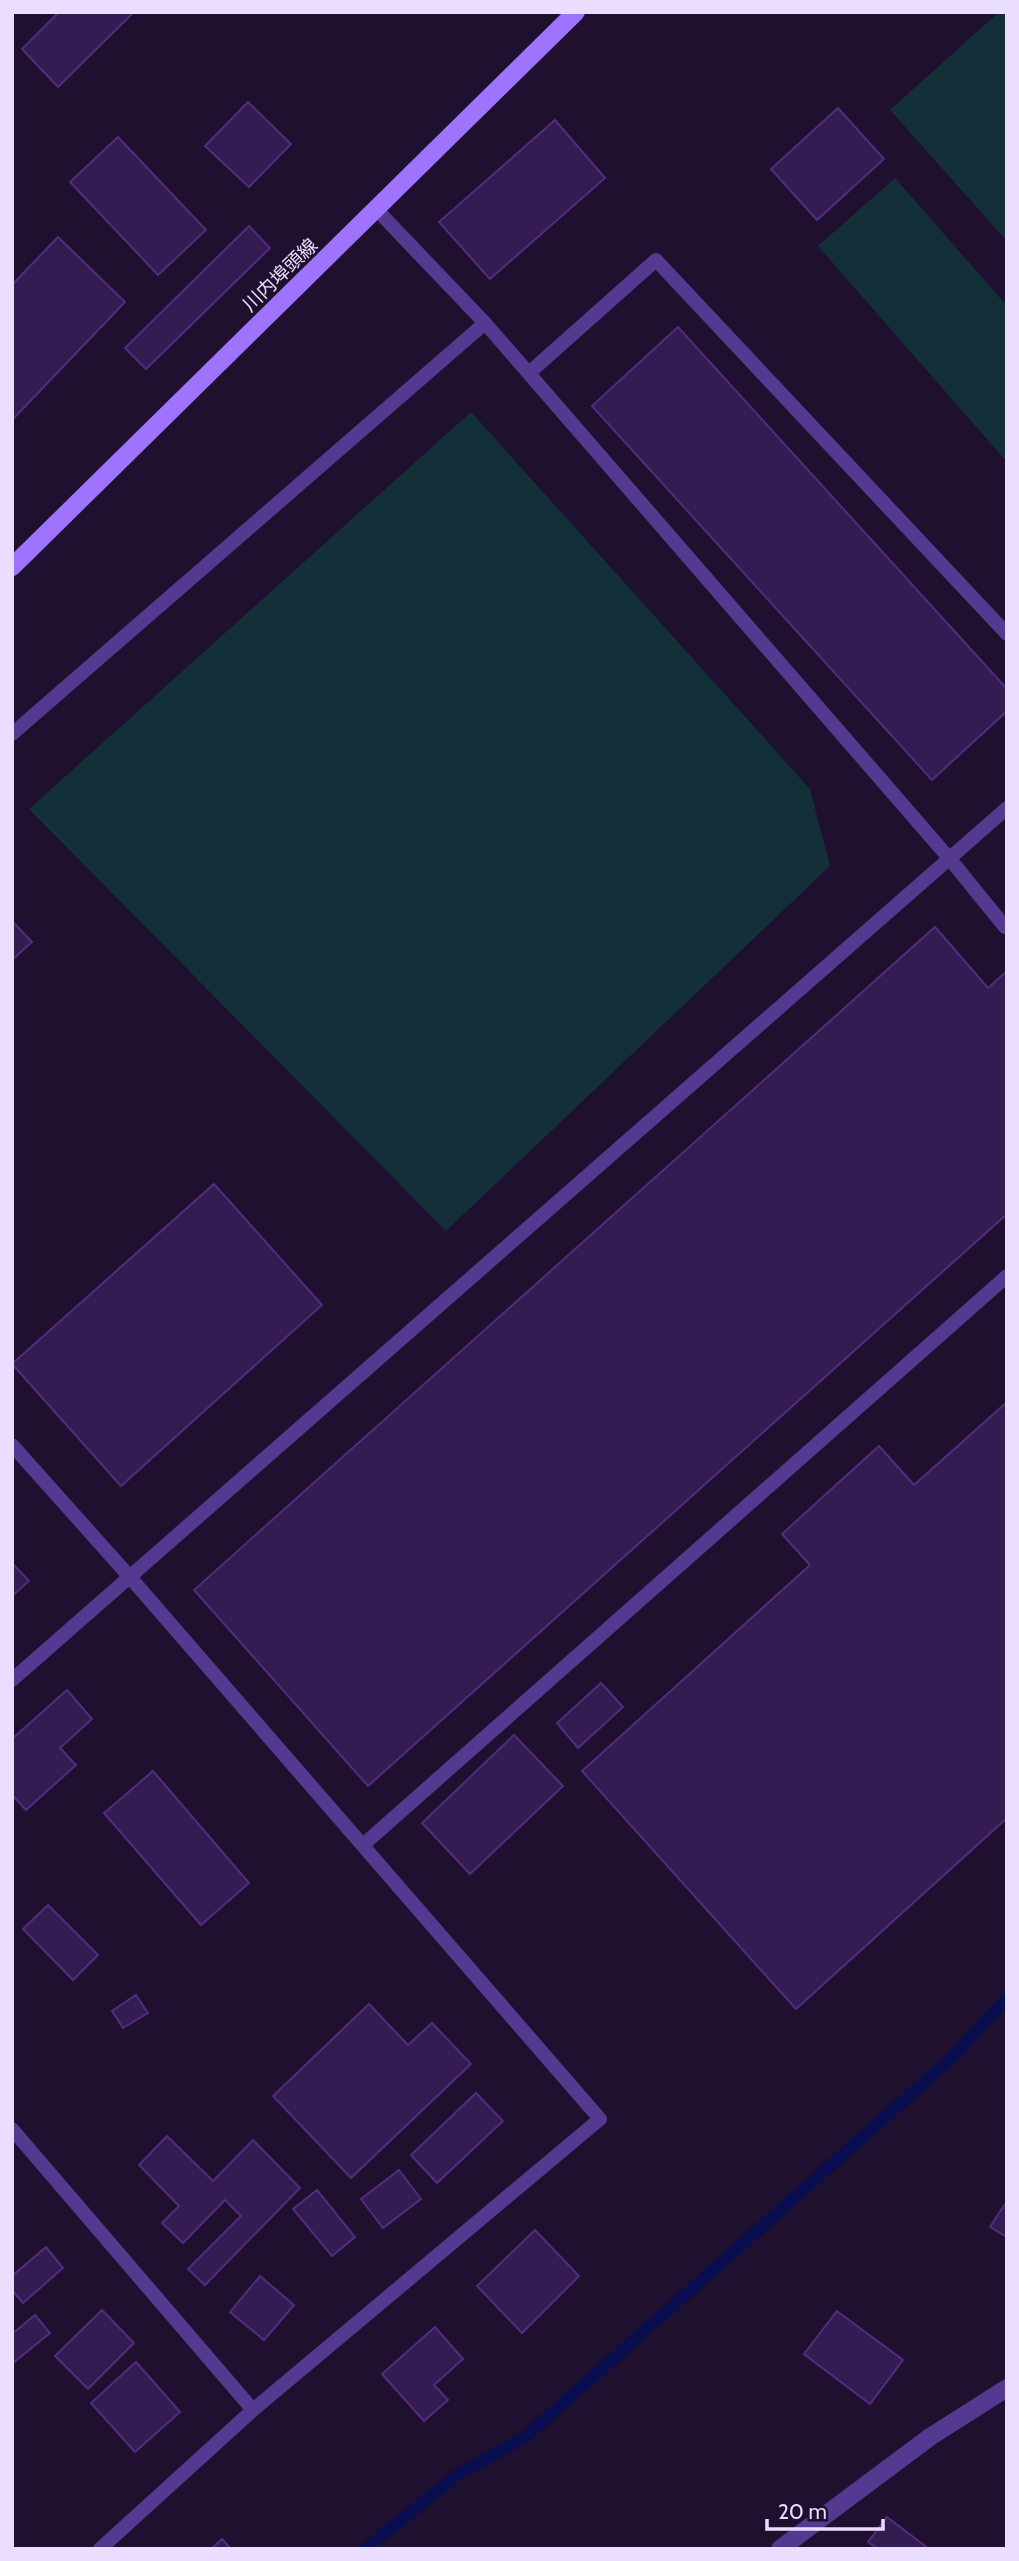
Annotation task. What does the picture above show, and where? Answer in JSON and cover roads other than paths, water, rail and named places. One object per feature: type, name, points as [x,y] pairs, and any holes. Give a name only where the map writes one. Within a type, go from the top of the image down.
[{"type":"main road","name":"川内埠頭線","points":[[12,567],[576,12]]},
{"type":"street","points":[[780,2549],[930,2437],[1007,2388]]},
{"type":"lane","points":[[377,209],[529,373],[949,858],[1005,927]]},
{"type":"lane","points":[[529,373],[656,260],[1007,634]]},
{"type":"lane","points":[[12,734],[485,323]]},
{"type":"lane","points":[[12,1680],[1007,808]]},
{"type":"lane","points":[[363,1845],[1007,1276]]},
{"type":"lane","points":[[12,1445],[600,2119],[253,2410],[100,2549]]},
{"type":"lane","points":[[12,2129],[253,2410]]},
{"type":"waterway","points":[[365,2549],[457,2475],[525,2437],[947,2062],[1007,1999]]}]
